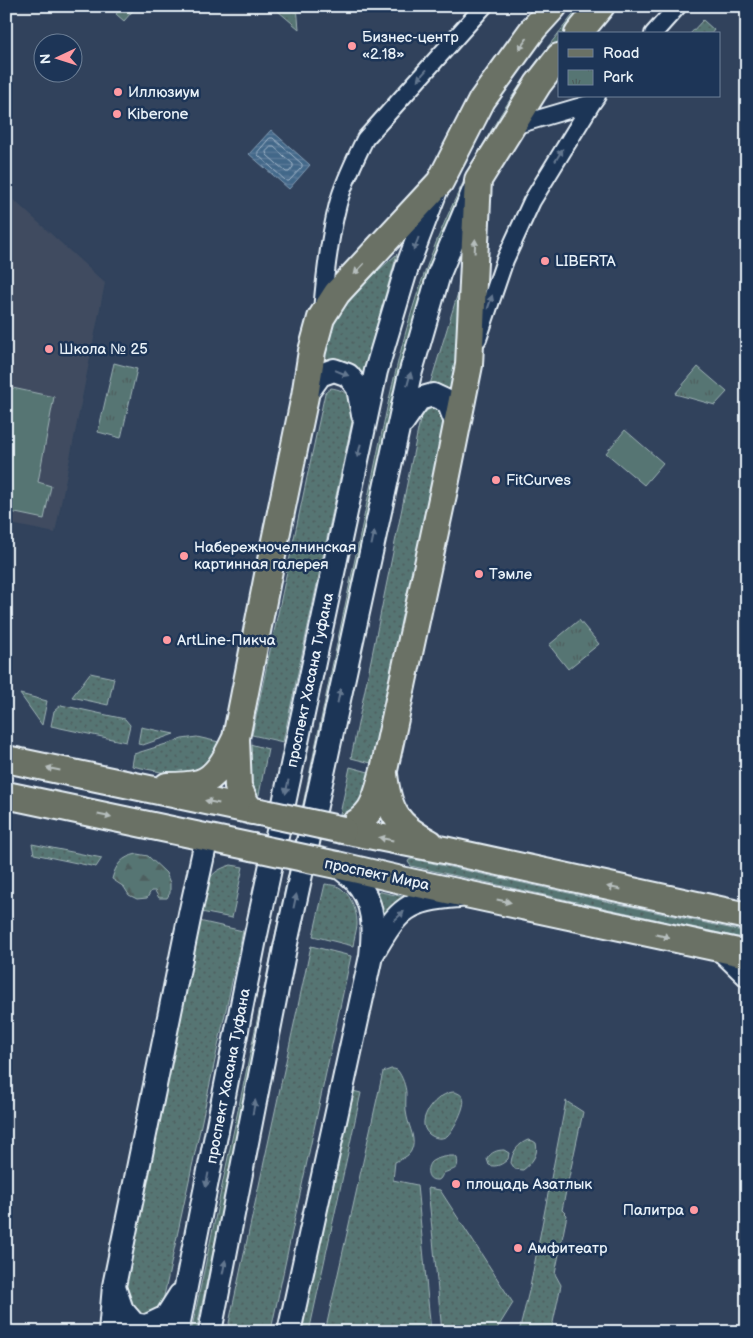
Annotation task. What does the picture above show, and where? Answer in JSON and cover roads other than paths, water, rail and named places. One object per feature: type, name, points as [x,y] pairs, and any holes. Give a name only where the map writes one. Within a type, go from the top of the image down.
[{"type":"main road","name":"проспект Хасана Туфана","points":[[177,1332],[254,944],[376,371],[407,267],[440,182],[482,100],[534,28],[554,6]]},
{"type":"main road","points":[[580,32],[601,6]]},
{"type":"main road","points":[[210,1332],[285,948],[409,378],[440,274],[478,180],[538,84],[558,58]]},
{"type":"main road","points":[[344,830],[356,824],[367,815],[374,804],[384,770],[457,425],[469,364],[478,180]]},
{"type":"main road","points":[[256,812],[246,804],[238,787],[236,738],[268,570],[305,396],[312,352],[321,318],[337,293],[440,182]]},
{"type":"main road","points":[[305,396],[320,374],[334,370],[348,375],[358,388],[365,425]]},
{"type":"main road","points":[[397,431],[420,399],[433,395],[448,402],[457,425]]},
{"type":"main road","points":[[140,787],[184,786],[200,783],[214,773],[225,759],[236,738]]},
{"type":"main road","points":[[6,759],[444,850],[747,916]]},
{"type":"main road","points":[[384,770],[389,801],[399,821],[419,837],[444,850]]},
{"type":"main road","name":"проспект Мира","points":[[6,795],[747,954]]},
{"type":"main road","points":[[110,1332],[114,1286],[207,837]]},
{"type":"main road","points":[[287,1327],[371,956],[373,921],[367,899],[354,879],[337,865]]},
{"type":"main road","points":[[371,956],[391,923],[409,907],[424,900],[440,897],[474,895]]},
{"type":"main road","points":[[114,1286],[122,1310],[134,1324],[147,1326],[166,1317],[186,1284]]},
{"type":"main road","points":[[219,1292],[225,1332]]},
{"type":"street","points":[[321,318],[326,264],[338,203],[365,139],[484,6]]},
{"type":"street","points":[[654,32],[678,6]]},
{"type":"street","points":[[510,128],[594,100]]},
{"type":"street","points":[[469,364],[505,260],[532,200],[594,100]]},
{"type":"street","points":[[711,909],[747,910]]},
{"type":"street","points":[[714,947],[747,980]]},
{"type":"water","points":[[271,130],[310,165],[289,189],[249,154]]},
{"type":"place","name":"Бизнес-центр «2.18»","points":[[352,46]]},
{"type":"place","name":"Иллюзиум","points":[[118,92]]},
{"type":"place","name":"Kiberone","points":[[117,114]]},
{"type":"place","name":"LIBERTA","points":[[545,261]]},
{"type":"place","name":"Школа № 25","points":[[49,349]]},
{"type":"place","name":"FitCurves","points":[[496,480]]},
{"type":"place","name":"Набережночелнинская картинная галерея","points":[[184,556]]},
{"type":"place","name":"Тэмле","points":[[479,574]]},
{"type":"place","name":"ArtLine-Пикча","points":[[167,640]]},
{"type":"place","name":"площадь Азатлык","points":[[456,1184]]},
{"type":"place","name":"Палитра","points":[[694,1210]]},
{"type":"place","name":"Амфитеатр","points":[[518,1248]]}]
